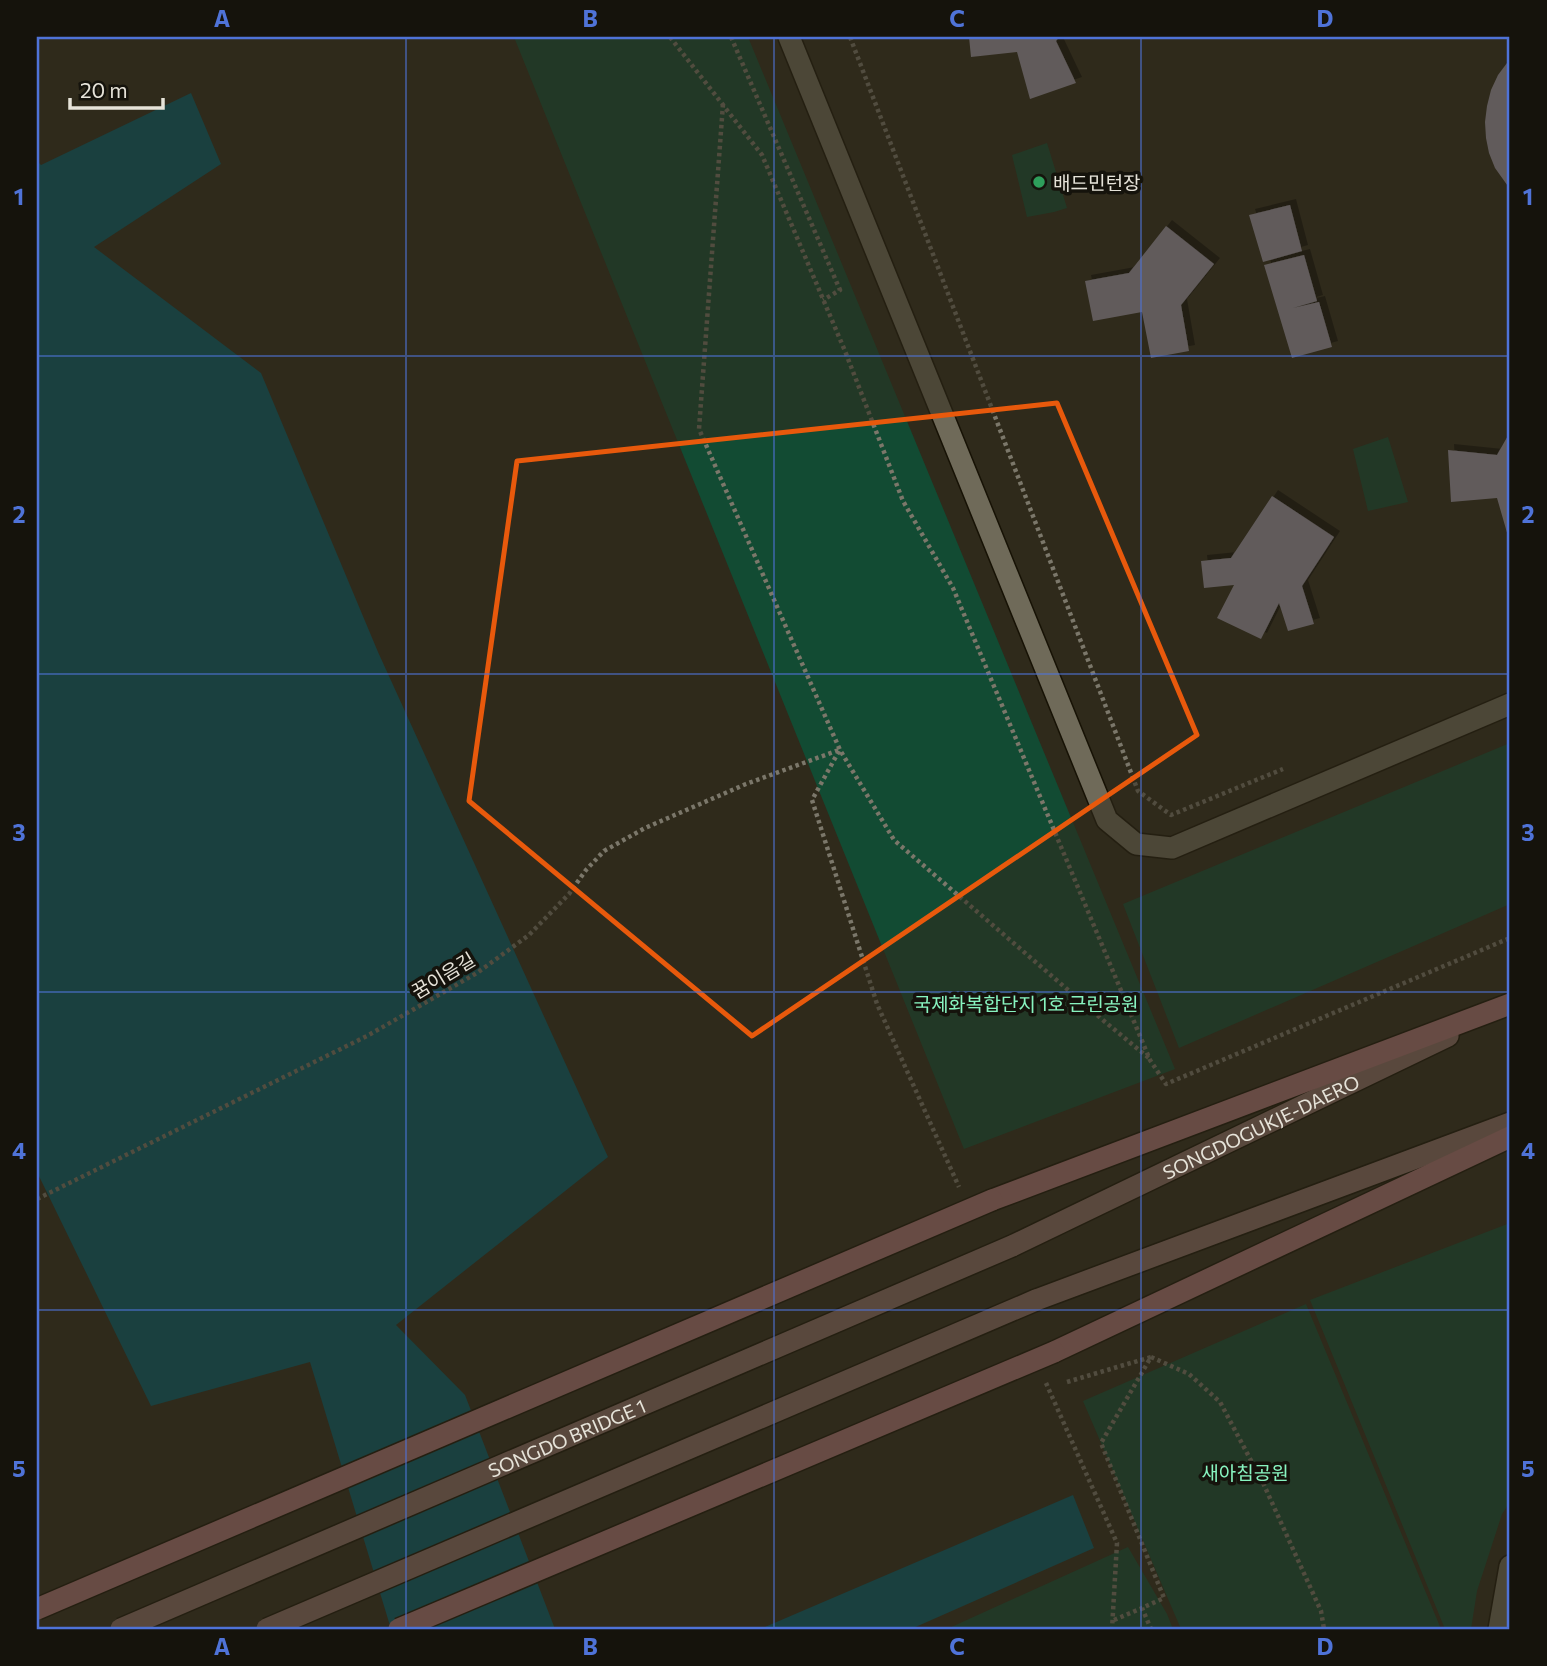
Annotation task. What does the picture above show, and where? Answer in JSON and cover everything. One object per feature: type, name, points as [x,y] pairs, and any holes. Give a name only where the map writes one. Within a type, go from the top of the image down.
[{"type":"main road","points":[[37,1609],[992,1200],[1510,1005]]},
{"type":"main road","name":"SONGDOGUKJE-DAERO","points":[[1012,1246],[1510,1005]]},
{"type":"main road","points":[[267,1629],[1036,1300],[1510,1124]]},
{"type":"main road","points":[[400,1629],[1055,1352],[1510,1137]]},
{"type":"main road","name":"SONGDO BRIDGE 1","points":[[121,1629],[1012,1246]]},
{"type":"street","points":[[789,37],[1107,820],[1136,844],[1172,848],[1510,704]]},
{"type":"street","points":[[1499,1629],[1510,1566]]},
{"type":"path","points":[[670,37],[762,155],[845,351],[903,501],[953,588],[1150,1060],[1166,1084],[1510,938]]},
{"type":"path","points":[[731,37],[840,290],[823,300]]},
{"type":"path","points":[[850,37],[1138,791],[1171,815]]},
{"type":"path","points":[[723,104],[699,429],[840,750],[894,840],[1150,1060]]},
{"type":"path","points":[[840,750],[812,800],[877,1004],[928,1119]]},
{"type":"path","name":"꿈이음길","points":[[37,1199],[367,1035],[477,973],[529,935],[569,894],[604,851],[645,828],[746,784],[840,750]]},
{"type":"path","points":[[1067,1382],[1151,1357],[1189,1374],[1220,1402],[1269,1498],[1321,1611],[1324,1629]]},
{"type":"path","points":[[1112,1629],[1113,1620],[1164,1598],[1101,1443],[1151,1357]]},
{"type":"path","points":[[1142,1608],[1151,1629]]},
{"type":"highlighted area","points":[[1057,403],[1197,735],[752,1036],[469,801],[517,461]]},
{"type":"green space","name":"국제화복합단지 1호 근린공원","points":[[514,37],[748,37],[1175,1069],[964,1149]]},
{"type":"green space","name":"배드민턴장","points":[[1047,143],[1067,208],[1027,217],[1012,155]]},
{"type":"green space","points":[[1388,437],[1408,502],[1368,511],[1353,449]]},
{"type":"green space","points":[[1510,743],[1510,904],[1179,1048],[1123,904]]},
{"type":"green space","points":[[1510,1223],[1510,1502],[1502,1514],[1477,1591],[1471,1629],[1445,1629],[1310,1300]]},
{"type":"green space","name":"새아침공원","points":[[1306,1304],[1441,1629],[1181,1629],[1083,1401]]},
{"type":"green space","points":[[1128,1547],[1173,1629],[947,1629]]},
{"type":"water","points":[[191,93],[221,164],[94,247],[261,373],[378,652],[608,1157],[396,1325],[465,1395],[555,1629],[391,1629],[310,1362],[151,1406],[37,1172],[37,161],[41,165]]},
{"type":"water","points":[[1073,1495],[1094,1548],[911,1629],[760,1629]]},
{"type":"building","points":[[969,37],[1059,37],[1056,41],[1076,83],[1030,99],[1017,52],[971,57]]},
{"type":"building","points":[[1510,59],[1510,189],[1495,168],[1489,153],[1485,122],[1491,90]]},
{"type":"building","points":[[1290,205],[1302,251],[1263,262],[1249,215]]},
{"type":"building","points":[[1166,226],[1214,264],[1181,305],[1189,351],[1151,358],[1142,312],[1093,321],[1085,281],[1129,273]]},
{"type":"building","points":[[1304,255],[1317,301],[1293,308],[1319,302],[1332,347],[1292,358],[1264,265]]},
{"type":"building","points":[[1510,432],[1510,543],[1497,498],[1451,502],[1448,450],[1497,455]]},
{"type":"building","points":[[1272,496],[1334,537],[1302,586],[1314,624],[1288,631],[1279,603],[1261,639],[1217,618],[1234,585],[1204,588],[1201,561],[1231,558]]},
{"type":"place","name":"배드민턴장","points":[[1039,182]]}]
